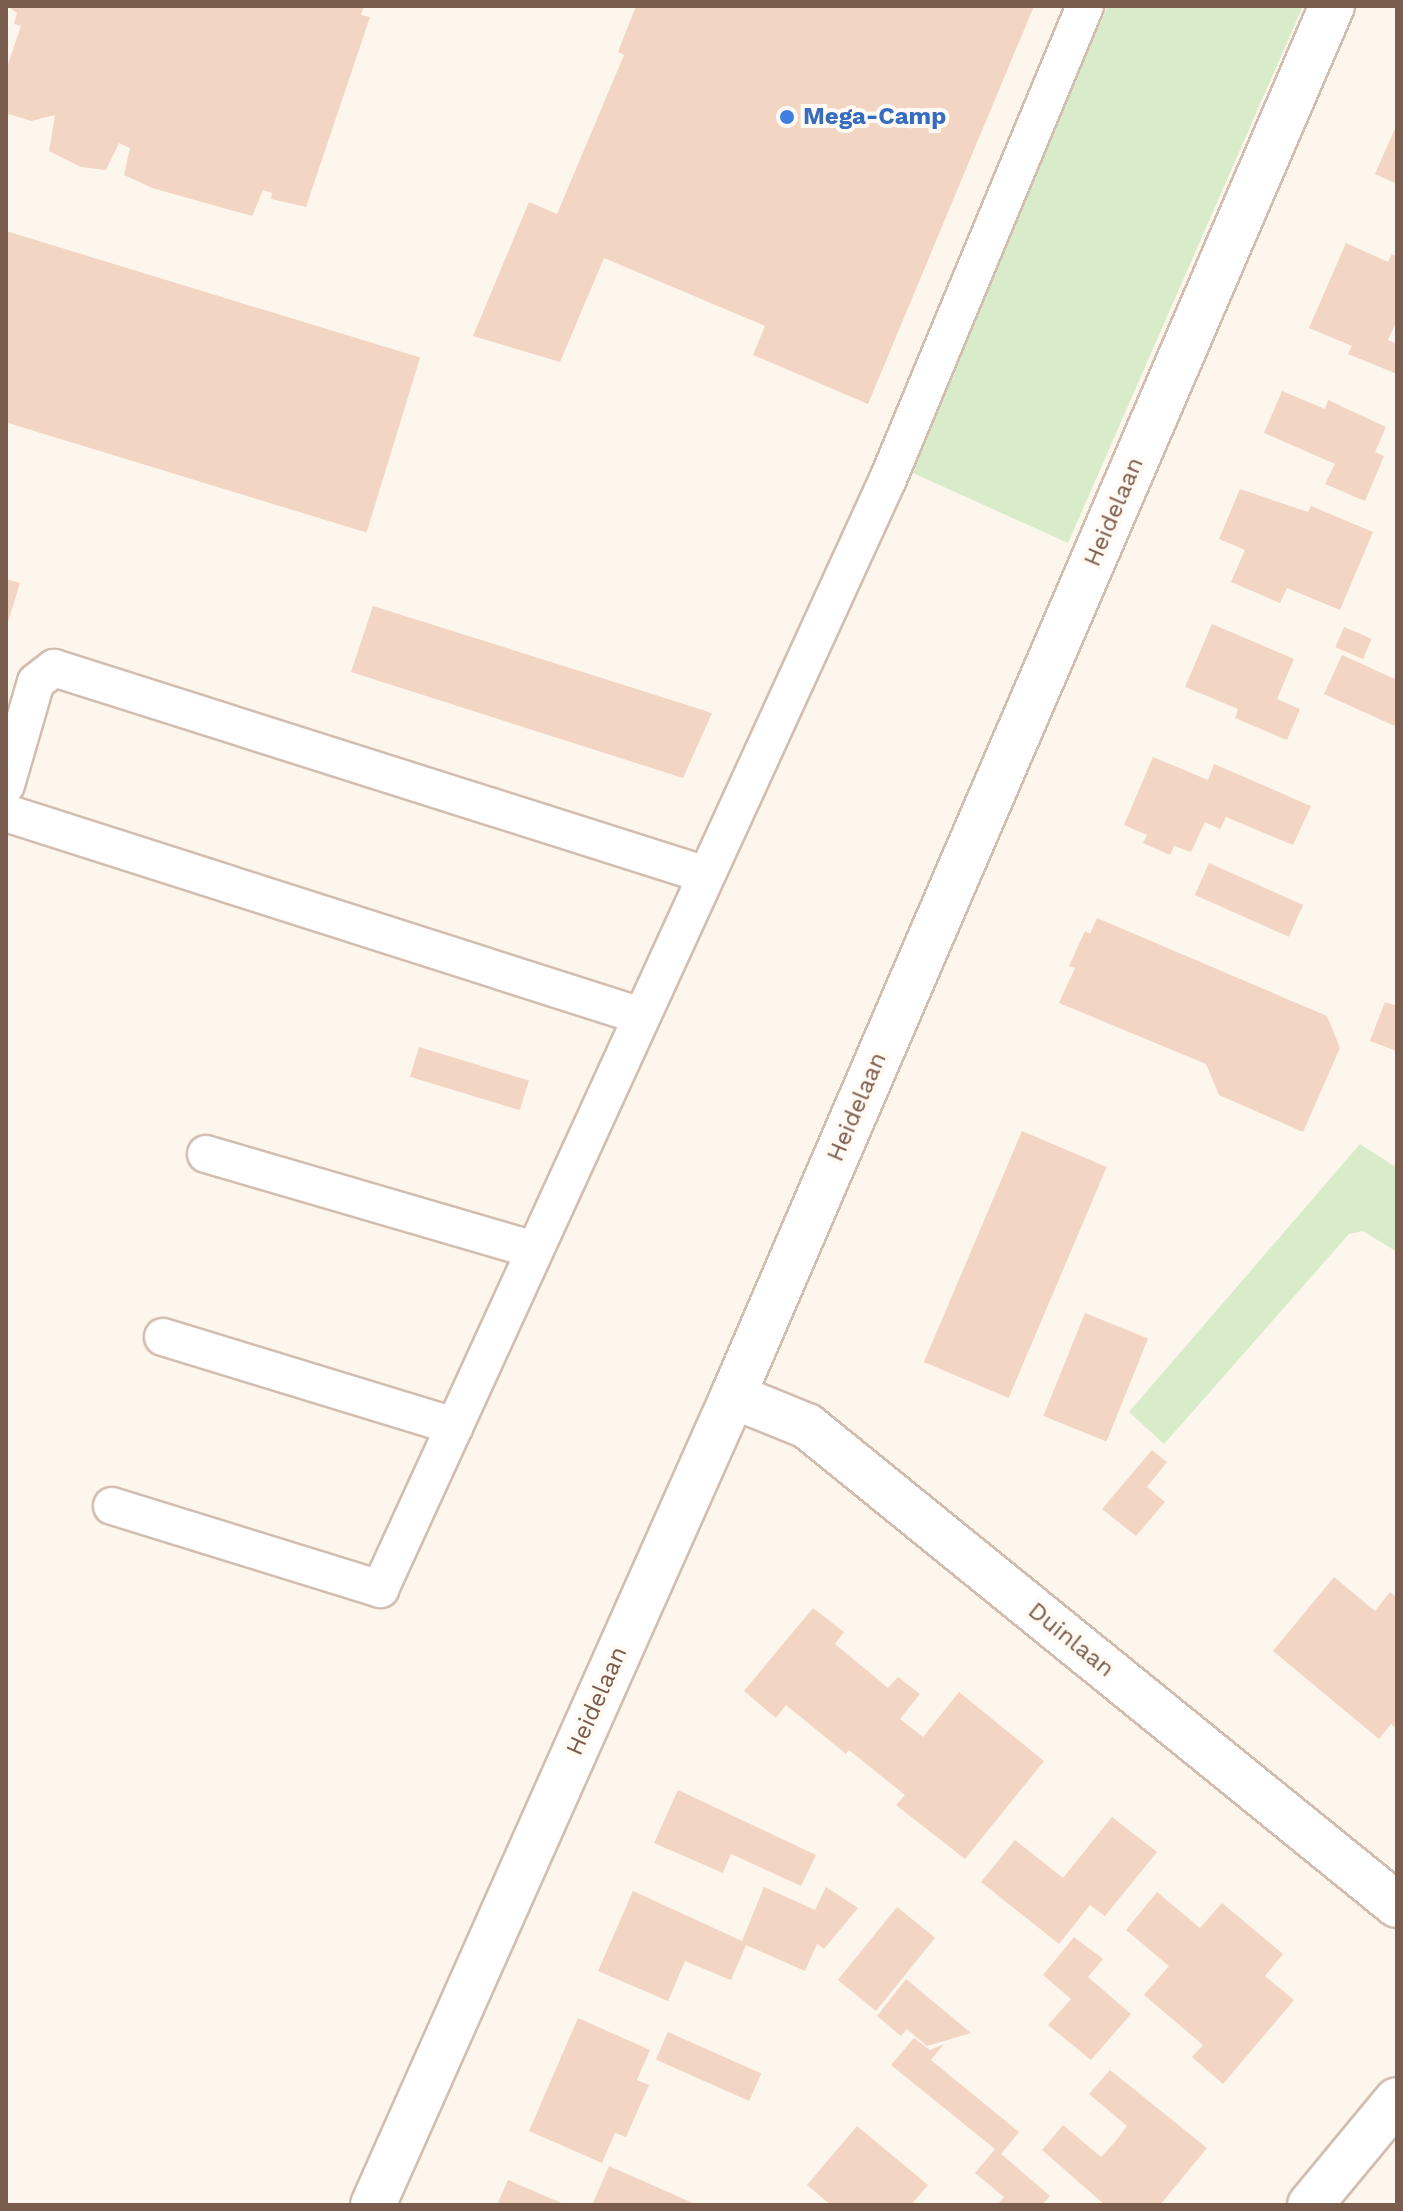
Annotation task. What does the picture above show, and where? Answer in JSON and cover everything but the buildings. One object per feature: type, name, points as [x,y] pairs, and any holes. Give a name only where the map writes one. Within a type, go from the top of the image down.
[{"type":"street","name":"Heidelaan","points":[[373,2205],[733,1396],[1332,6]]},
{"type":"street","name":"Duinlaan","points":[[733,1396],[807,1426],[1397,1905]]},
{"type":"street","points":[[1310,2205],[1397,2100]]},
{"type":"lane","points":[[112,1506],[380,1589],[888,479],[1085,6]]},
{"type":"lane","points":[[6,785],[36,682],[54,668],[706,875]]},
{"type":"lane","points":[[6,813],[641,1016]]},
{"type":"lane","points":[[206,1154],[534,1250]]},
{"type":"lane","points":[[163,1337],[455,1426]]},
{"type":"green space","points":[[1108,6],[1303,6],[1068,543],[904,469]]},
{"type":"green space","points":[[1360,1144],[1397,1168],[1397,1252],[1363,1231],[1349,1234],[1164,1444],[1129,1412]]},
{"type":"place","name":"Mega-Camp","points":[[787,117]]}]
